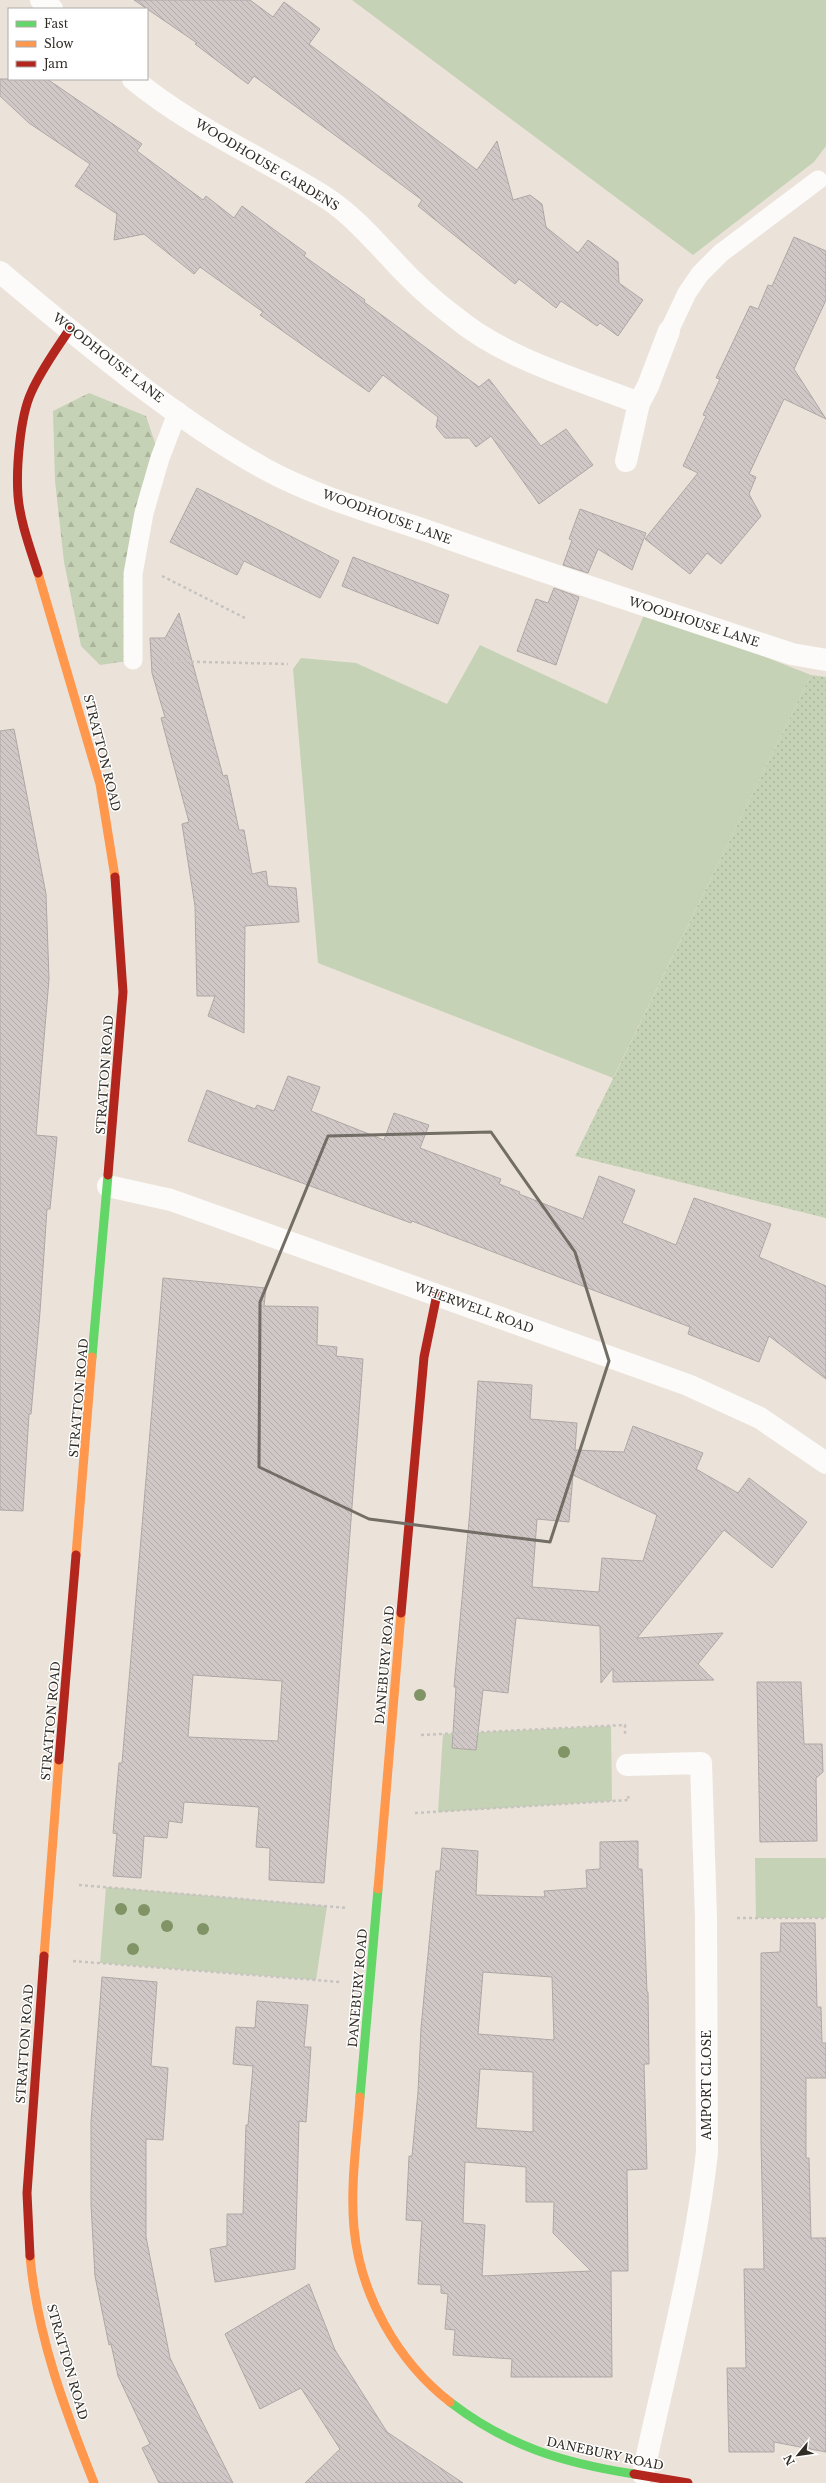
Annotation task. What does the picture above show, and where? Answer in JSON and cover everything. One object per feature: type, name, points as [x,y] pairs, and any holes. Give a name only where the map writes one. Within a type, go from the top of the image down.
[{"type":"street","points":[[40,0],[51,8]]},
{"type":"street","name":"WOODHOUSE GARDENS","points":[[135,80],[220,138],[328,200],[350,217],[410,278],[456,319],[496,344],[538,364],[639,403]]},
{"type":"street","name":"WOODHOUSE LANE","points":[[0,272],[69,330],[178,411],[266,469],[316,492],[555,576],[792,654],[826,660]]},
{"type":"street","name":"STRATTON ROAD","points":[[69,330],[42,371],[30,394],[22,420],[18,496],[28,541],[55,625],[100,784],[117,890],[123,992],[43,1958],[29,2151],[28,2234],[33,2280],[42,2327],[70,2417],[94,2483]]},
{"type":"street","points":[[626,462],[639,403],[648,386],[669,331]]},
{"type":"street","name":"WHERWELL ROAD","points":[[108,1186],[171,1200],[688,1385],[737,1406],[783,1432],[826,1463]]},
{"type":"street","name":"DANEBURY ROAD","points":[[437,1294],[422,1377],[355,2159],[353,2216],[354,2236],[362,2272],[373,2301],[387,2328],[409,2362],[429,2387],[453,2406],[488,2429],[546,2455],[688,2483]]},
{"type":"street","name":"AMPORT CLOSE","points":[[627,1765],[701,1763],[706,1918],[706,2158],[692,2245],[643,2474]]},
{"type":"lane","points":[[669,331],[687,293],[700,274],[721,253],[818,180]]},
{"type":"lane","points":[[133,660],[133,574],[144,513],[160,458],[178,411]]},
{"type":"path","points":[[135,563],[247,619]]},
{"type":"path","points":[[133,660],[288,664]]},
{"type":"path","points":[[385,1815],[629,1800],[625,1725],[391,1737]]},
{"type":"path","points":[[50,1882],[377,1911]]},
{"type":"path","points":[[706,1918],[826,1918]]},
{"type":"path","points":[[43,1958],[370,1984]]},
{"type":"highlighted area","points":[[491,1132],[575,1252],[609,1361],[550,1542],[369,1519],[259,1467],[260,1302],[328,1136]]},
{"type":"green space","points":[[352,0],[826,0],[826,146],[814,162],[693,255]]},
{"type":"green space","points":[[89,393],[146,416],[160,458],[128,661],[100,665],[81,646],[64,562],[55,481],[53,411]]},
{"type":"green space","points":[[646,610],[811,675],[613,1078],[318,963],[293,669],[301,658],[356,663],[447,704],[480,645],[607,704]]},
{"type":"green space","points":[[811,675],[826,677],[826,1218],[575,1156]]},
{"type":"green space","points":[[611,1726],[612,1801],[438,1812],[443,1734]]},
{"type":"green space","points":[[755,1858],[826,1858],[826,1918],[756,1918]]},
{"type":"green space","points":[[106,1887],[327,1906],[316,1980],[100,1963]]},
{"type":"building","points":[[134,0],[250,0],[273,17],[284,2],[320,29],[309,44],[477,170],[497,141],[513,200],[530,195],[542,204],[546,227],[578,253],[588,240],[618,262],[619,283],[643,300],[618,336],[600,323],[597,326],[561,301],[556,308],[519,279],[515,284],[418,206],[422,200],[358,152],[254,76],[248,84],[195,44],[197,43],[148,10],[148,8]]},
{"type":"building","points":[[0,79],[48,80],[142,144],[137,151],[203,200],[206,196],[234,218],[242,206],[306,253],[304,256],[365,300],[364,302],[479,387],[489,379],[541,446],[566,429],[593,465],[539,504],[491,436],[476,447],[469,438],[445,438],[436,427],[438,417],[383,375],[369,392],[260,315],[263,312],[200,267],[194,274],[144,234],[114,240],[117,214],[75,186],[90,164],[29,123],[0,96]]},
{"type":"building","points":[[794,237],[826,251],[826,300],[794,369],[826,419],[784,399],[749,474],[756,477],[749,494],[761,516],[721,564],[707,553],[690,574],[645,539],[698,473],[683,466],[706,416],[703,415],[720,379],[716,378],[750,306],[758,309],[768,285],[772,286]]},
{"type":"building","points":[[197,488],[339,561],[320,598],[244,561],[237,575],[170,542]]},
{"type":"building","points":[[580,509],[646,533],[632,570],[598,549],[588,573],[563,565],[572,540],[569,539]]},
{"type":"building","points":[[353,557],[449,595],[438,624],[342,586]]},
{"type":"building","points":[[554,588],[579,597],[556,665],[517,651],[536,599],[548,603]]},
{"type":"building","points":[[179,613],[223,776],[227,775],[239,830],[244,830],[252,874],[266,871],[268,886],[296,888],[299,922],[245,926],[244,1033],[208,1016],[215,996],[197,996],[195,906],[182,824],[189,822],[161,718],[165,717],[152,673],[150,638],[165,638]]},
{"type":"building","points":[[14,729],[46,894],[49,979],[36,1135],[57,1137],[50,1209],[47,1209],[40,1312],[31,1414],[29,1414],[23,1511],[0,1510],[0,731]]},
{"type":"building","points":[[288,1076],[320,1087],[311,1111],[384,1140],[394,1113],[429,1125],[420,1148],[501,1179],[499,1184],[520,1192],[519,1194],[583,1219],[599,1176],[635,1190],[622,1223],[676,1245],[694,1198],[771,1224],[759,1257],[826,1286],[826,1379],[769,1336],[759,1362],[688,1334],[690,1327],[412,1221],[411,1223],[188,1141],[207,1090],[255,1109],[257,1105],[274,1111]]},
{"type":"building","points":[[163,1278],[266,1288],[264,1306],[318,1307],[317,1345],[337,1347],[336,1356],[363,1359],[324,1883],[269,1880],[270,1848],[256,1847],[259,1807],[184,1802],[182,1823],[169,1821],[167,1838],[144,1836],[141,1878],[113,1876],[117,1834],[113,1833],[119,1763],[122,1763]],"holes":[[[193,1675],[282,1681],[278,1741],[188,1737]]]},
{"type":"building","points":[[478,1381],[532,1385],[530,1419],[577,1423],[575,1450],[624,1452],[633,1426],[703,1453],[696,1469],[738,1493],[749,1478],[807,1522],[772,1568],[724,1530],[637,1638],[723,1633],[698,1664],[714,1680],[613,1682],[613,1668],[601,1683],[600,1626],[516,1618],[508,1693],[483,1690],[476,1750],[452,1748],[456,1687],[454,1687],[470,1510]],"holes":[[[573,1475],[657,1515],[643,1561],[602,1558],[599,1592],[532,1587],[537,1519],[569,1522]]]},
{"type":"building","points":[[757,1682],[801,1682],[804,1744],[822,1744],[823,1772],[816,1778],[817,1841],[760,1842]]},
{"type":"building","points":[[638,1841],[638,1869],[642,1869],[648,1992],[649,2064],[644,2064],[647,2169],[627,2170],[628,2271],[611,2271],[612,2377],[511,2377],[512,2359],[453,2355],[455,2330],[445,2329],[448,2294],[441,2293],[441,2285],[418,2284],[422,2221],[406,2220],[409,2156],[412,2156],[418,2092],[421,2028],[436,1871],[440,1871],[442,1848],[478,1851],[476,1895],[545,1897],[544,1891],[587,1888],[586,1870],[600,1869],[600,1842]],"holes":[[[483,1972],[552,1977],[554,2040],[478,2034]],[[480,2069],[533,2072],[533,2132],[476,2128]],[[465,2162],[526,2167],[526,2202],[554,2202],[553,2233],[591,2271],[482,2276],[485,2225],[463,2223]]]},
{"type":"building","points":[[781,1923],[815,1923],[817,2007],[821,2007],[822,2043],[826,2043],[826,2078],[806,2078],[806,2158],[809,2158],[811,2238],[826,2238],[826,2452],[774,2442],[774,2452],[729,2452],[727,2368],[746,2368],[744,2269],[764,2269],[761,2142],[761,1953],[780,1952]]},
{"type":"building","points":[[102,1977],[157,1982],[151,2066],[168,2068],[163,2140],[146,2139],[146,2237],[170,2358],[233,2483],[159,2483],[142,2448],[150,2444],[118,2376],[111,2344],[109,2345],[95,2276],[91,2205],[91,2122]]},
{"type":"building","points":[[257,2001],[308,2005],[304,2047],[311,2047],[306,2122],[299,2121],[295,2269],[215,2282],[210,2249],[227,2246],[227,2214],[243,2214],[246,2125],[248,2125],[253,2066],[233,2064],[236,2027],[255,2028]]},
{"type":"building","points":[[309,2284],[335,2350],[387,2432],[463,2483],[305,2483],[340,2449],[301,2388],[260,2409],[225,2334]]},
{"type":"traffic: fast","points":[[92,1357],[108,1175]]},
{"type":"traffic: fast","points":[[360,2097],[378,1889]]},
{"type":"traffic: fast","points":[[450,2402],[493,2430],[537,2450],[583,2464],[634,2474]]},
{"type":"traffic: slow","points":[[38,573],[100,784],[115,877]]},
{"type":"traffic: slow","points":[[76,1555],[92,1357]]},
{"type":"traffic: slow","points":[[378,1889],[401,1613]]},
{"type":"traffic: slow","points":[[44,1956],[59,1760]]},
{"type":"traffic: slow","points":[[360,2097],[354,2162],[353,2212],[358,2253],[364,2277],[384,2324],[398,2346],[413,2367],[450,2402]]},
{"type":"traffic: slow","points":[[30,2256],[39,2315],[46,2344],[63,2400],[94,2483]]},
{"type":"traffic: jam","points":[[38,573],[19,505],[18,472],[20,443],[24,415],[31,393],[44,368],[69,330]]},
{"type":"traffic: jam","points":[[108,1175],[123,992],[115,877]]},
{"type":"traffic: jam","points":[[401,1613],[424,1357],[437,1294]]},
{"type":"traffic: jam","points":[[59,1760],[76,1555]]},
{"type":"traffic: jam","points":[[30,2256],[27,2193],[44,1956]]},
{"type":"traffic: jam","points":[[634,2474],[688,2483]]}]
